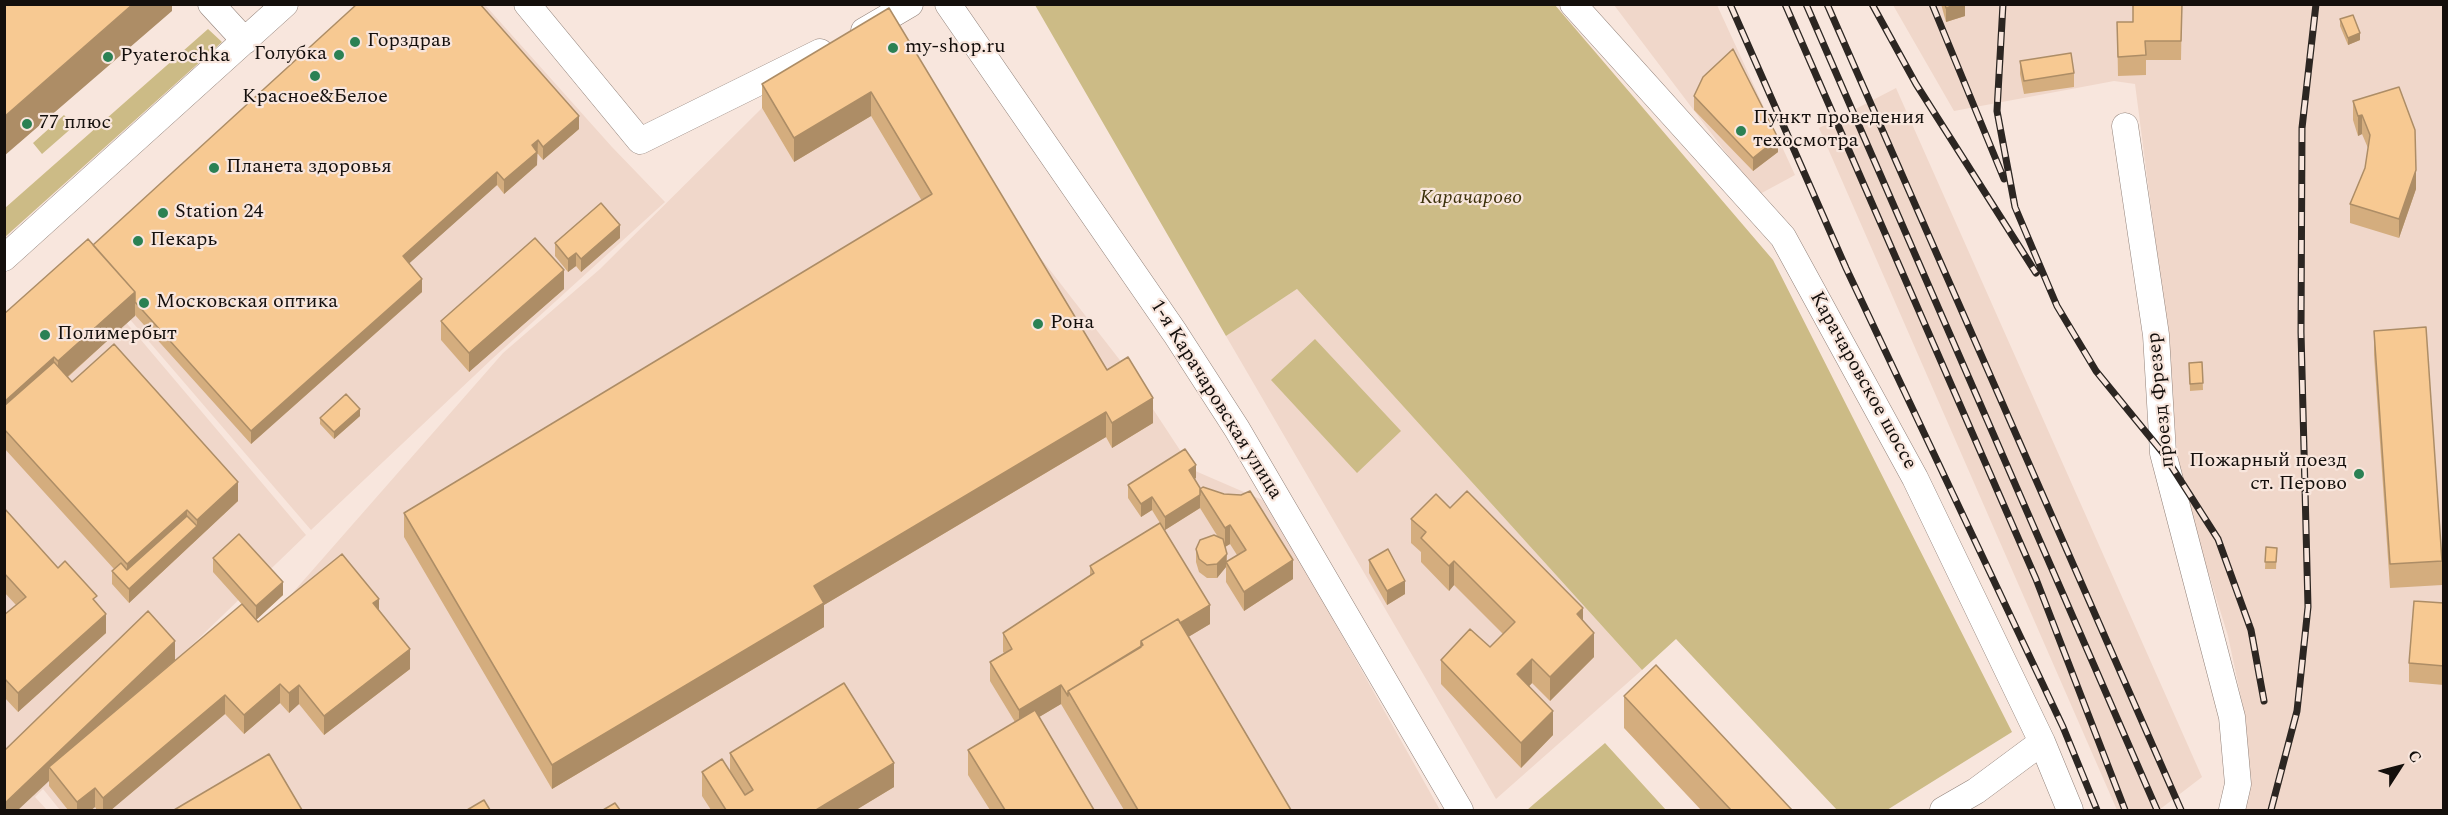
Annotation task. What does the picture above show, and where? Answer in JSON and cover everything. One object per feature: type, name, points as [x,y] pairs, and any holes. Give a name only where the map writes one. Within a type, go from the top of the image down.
[{"type":"street","points":[[212,4],[244,40]]},
{"type":"street","points":[[4,258],[285,4]]},
{"type":"street","points":[[527,4],[640,141],[864,31],[910,4]]},
{"type":"street","name":"1-я Карачаровская улица","points":[[948,4],[1175,333],[1237,429],[1460,810]]},
{"type":"street","name":"Карачаровское шоссе","points":[[1573,4],[1783,237],[1915,478],[2042,742],[2070,810]]},
{"type":"street","name":"проезд Фрезер","points":[[2125,126],[2156,335],[2163,453],[2232,717],[2238,784],[2232,810]]},
{"type":"street","points":[[1943,810],[1976,790],[2042,742]]},
{"type":"shaded area","points":[[362,5],[485,5],[612,147],[665,202],[492,359],[311,530],[78,259]]},
{"type":"shaded area","points":[[1614,5],[1717,5],[1795,175],[1758,195]]},
{"type":"shaded area","points":[[1893,5],[2443,5],[2443,810],[2240,810],[2244,795],[2246,721],[2228,636],[2193,523],[2177,454],[2166,322],[2135,84],[2114,81],[1954,111]]},
{"type":"shaded area","points":[[1896,88],[2202,777],[2159,810],[2117,810],[1819,128]]},
{"type":"shaded area","points":[[762,108],[794,162],[871,116],[913,186],[963,158],[1126,368],[1193,470],[1267,502],[1440,810],[60,810],[43,789],[35,797],[47,810],[5,810],[4,324],[75,262],[306,535],[54,778],[260,630],[503,353],[600,269]]},
{"type":"shaded area","points":[[1297,289],[1642,670],[1496,799],[1226,336]]},
{"type":"green space","name":"Карачарово","points":[[1035,5],[1555,5],[1773,260],[2012,732],[1887,810],[1837,810],[1676,639],[1642,670],[1297,289],[1226,336]]},
{"type":"green space","points":[[208,29],[222,42],[5,237],[5,208]]},
{"type":"green space","points":[[64,115],[74,126],[42,154],[33,143]]},
{"type":"green space","points":[[1315,339],[1401,431],[1357,473],[1271,380]]},
{"type":"green space","points":[[1605,743],[1666,810],[1527,810]]},
{"type":"building","points":[[4,4],[133,4],[4,117]]},
{"type":"building","points":[[357,4],[480,4],[579,116],[543,147],[538,140],[532,145],[537,152],[504,180],[497,172],[403,256],[422,279],[251,431],[135,302],[135,292],[93,245]]},
{"type":"building","points":[[1945,4],[1958,4],[1946,8]]},
{"type":"building","points":[[2133,4],[2182,4],[2181,41],[2145,41],[2146,55],[2118,57],[2117,22],[2133,22]]},
{"type":"building","points":[[889,8],[1107,370],[1128,357],[1153,398],[1112,423],[1106,412],[814,586],[824,603],[552,765],[404,513],[932,194],[871,92],[794,138],[762,84]]},
{"type":"building","points":[[2353,15],[2360,33],[2348,38],[2340,19]]},
{"type":"building","name":"Пункт проведения техосмотра","points":[[1733,49],[1778,138],[1753,158],[1694,96],[1703,77]]},
{"type":"building","points":[[2071,53],[2074,73],[2024,81],[2020,61]]},
{"type":"building","points":[[2399,87],[2415,130],[2416,170],[2399,219],[2350,204],[2365,168],[2370,135],[2362,115],[2358,116],[2353,101]]},
{"type":"building","points":[[601,203],[620,225],[581,259],[576,253],[568,259],[555,243]]},
{"type":"building","points":[[535,238],[564,270],[469,353],[441,321]]},
{"type":"building","points":[[88,239],[135,292],[58,361],[54,357],[4,402],[4,314]]},
{"type":"building","points":[[2426,327],[2442,561],[2390,564],[2374,331]]},
{"type":"building","points":[[114,344],[238,482],[197,520],[187,510],[127,564],[4,429],[4,406],[54,362],[72,382]]},
{"type":"building","points":[[2202,362],[2203,383],[2190,384],[2189,363]]},
{"type":"building","points":[[346,394],[360,409],[334,432],[320,418]]},
{"type":"building","points":[[1185,449],[1196,465],[1189,470],[1200,488],[1200,495],[1165,517],[1152,497],[1141,504],[1128,485]]},
{"type":"building","points":[[1203,487],[1224,494],[1241,495],[1250,491],[1293,560],[1244,592],[1226,562],[1246,550],[1230,525],[1225,528],[1200,489]]},
{"type":"building","points":[[1467,491],[1583,608],[1577,614],[1594,633],[1550,677],[1532,659],[1517,674],[1553,711],[1521,743],[1441,660],[1470,629],[1490,647],[1515,622],[1454,561],[1449,566],[1421,538],[1426,532],[1411,519],[1436,494],[1450,508]]},
{"type":"building","points":[[4,508],[58,568],[65,561],[97,596],[93,599],[106,614],[18,693],[4,678],[4,615],[26,597],[4,573]]},
{"type":"building","points":[[187,516],[197,526],[129,589],[112,571],[121,563],[127,570]]},
{"type":"building","points":[[1160,523],[1210,605],[1180,623],[1178,619],[1141,641],[1141,647],[1068,691],[1068,696],[1061,685],[1019,710],[990,662],[1012,649],[1003,633],[1094,573],[1090,566]]},
{"type":"building","points":[[239,534],[283,582],[256,606],[213,558]]},
{"type":"building","points":[[1214,535],[1223,539],[1227,554],[1217,564],[1207,565],[1199,559],[1196,549],[1200,540]]},
{"type":"building","points":[[2266,547],[2277,548],[2276,562],[2265,562]]},
{"type":"building","points":[[1388,549],[1405,581],[1387,591],[1369,560]]},
{"type":"building","points":[[342,554],[379,599],[373,603],[410,649],[324,716],[299,685],[289,693],[280,684],[244,715],[225,695],[103,798],[95,788],[77,802],[49,767],[242,604],[258,622]]},
{"type":"building","points":[[2414,601],[2444,603],[2444,666],[2409,663]]},
{"type":"building","points":[[148,611],[175,641],[4,804],[4,751]]},
{"type":"building","points":[[1178,619],[1291,810],[1138,810],[1068,691],[1143,645],[1141,641]]},
{"type":"building","points":[[1656,665],[1792,810],[1731,810],[1624,696]]},
{"type":"building","points":[[844,683],[894,763],[816,810],[726,810],[702,772],[722,759],[745,795],[753,790],[730,753]]},
{"type":"building","points":[[1035,710],[1094,810],[1005,810],[968,750]]},
{"type":"building","points":[[269,754],[302,810],[174,810]]},
{"type":"building","points":[[484,800],[490,810],[467,810]]},
{"type":"building","points":[[615,803],[620,810],[603,810]]},
{"type":"railway","points":[[1730,4],[1846,268],[2063,727],[2097,810]]},
{"type":"railway","points":[[1785,4],[2036,579],[2125,810]]},
{"type":"railway","points":[[1806,4],[2157,810]]},
{"type":"railway","points":[[1827,4],[2181,810]]},
{"type":"railway","points":[[1872,4],[1916,84],[2036,273]]},
{"type":"railway","points":[[1932,4],[2004,179]]},
{"type":"railway","points":[[2003,4],[1997,111],[2015,207],[2057,306],[2096,371],[2163,453],[2218,539],[2251,630],[2264,701]]},
{"type":"railway","points":[[2271,810],[2297,711],[2308,607],[2301,332],[2302,128],[2316,4]]},
{"type":"place","name":"Горздрав","points":[[355,42]]},
{"type":"place","name":"my-shop.ru","points":[[893,48]]},
{"type":"place","name":"Голубка","points":[[339,55]]},
{"type":"place","name":"Pyaterochka","points":[[108,57]]},
{"type":"place","name":"Красное&Белое","points":[[315,76]]},
{"type":"place","name":"77 плюс","points":[[27,124]]},
{"type":"place","name":"Пункт проведения техосмотра","points":[[1741,131]]},
{"type":"place","name":"Планета здоровья","points":[[214,168]]},
{"type":"place","name":"Station 24","points":[[163,213]]},
{"type":"place","name":"Пекарь","points":[[138,241]]},
{"type":"place","name":"Московская оптика","points":[[144,303]]},
{"type":"place","name":"Рона","points":[[1038,324]]},
{"type":"place","name":"Полимербыт","points":[[45,335]]},
{"type":"place","name":"Пожарный поезд ст. Перово","points":[[2359,474]]}]
